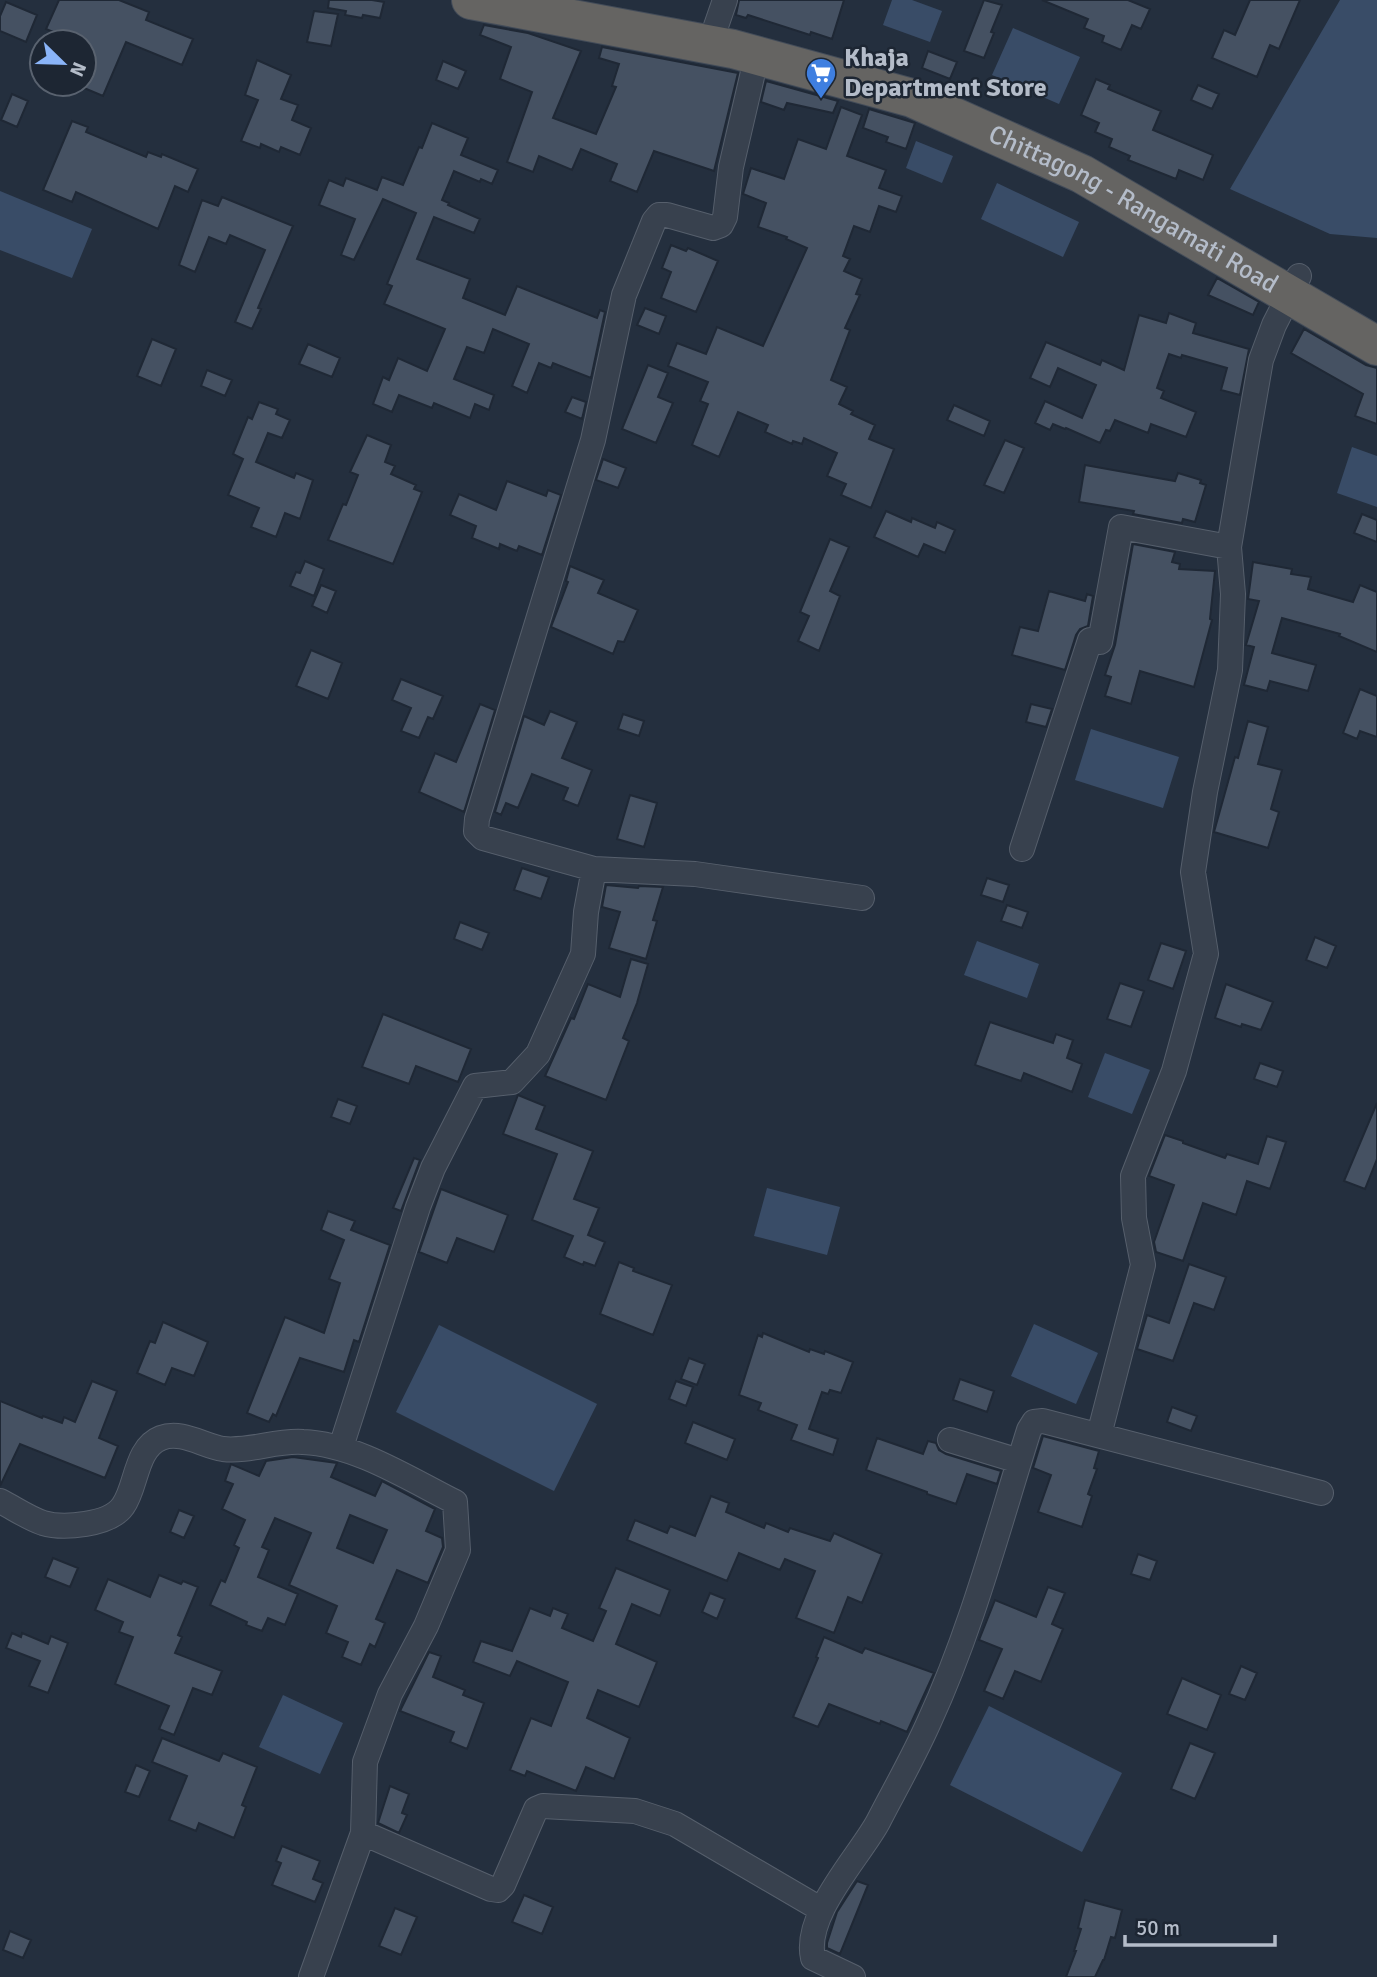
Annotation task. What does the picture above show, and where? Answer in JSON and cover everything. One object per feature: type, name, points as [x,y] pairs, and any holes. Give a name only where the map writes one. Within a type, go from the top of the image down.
[{"type":"highway","name":"Chittagong - Rangamati Road","points":[[471,0],[733,33]]},
{"type":"highway","name":"Chittagong - Rangamati Road","points":[[569,0],[733,33],[858,63],[936,89],[1092,155],[1269,256],[1294,285],[1377,346]]},
{"type":"highway","name":"Chittagong - Rangamati Road","points":[[1294,285],[1377,323]]},
{"type":"street","points":[[733,33],[732,167],[725,218],[721,225],[713,228],[659,215],[654,221],[624,295],[593,440],[477,819],[477,831],[483,838],[594,869],[695,874],[862,898]]},
{"type":"street","points":[[1099,1435],[1143,1265],[1134,1218],[1133,1176],[1174,1071],[1206,954],[1193,872],[1205,792],[1230,670],[1233,594],[1229,547],[1261,360],[1274,325],[1294,285]]},
{"type":"street","points":[[1022,849],[1090,640],[1100,642],[1121,527],[1229,547]]},
{"type":"street","points":[[341,1447],[433,1168],[475,1086],[512,1082],[538,1054],[583,954],[586,912],[594,869]]},
{"type":"street","points":[[853,1977],[813,1958],[810,1947],[822,1910],[844,1870],[876,1825],[929,1722],[978,1592],[1029,1430],[1034,1422],[1043,1421],[1321,1493]]},
{"type":"street","points":[[0,1502],[43,1523],[67,1527],[108,1519],[123,1507],[144,1453],[161,1438],[186,1437],[231,1450],[301,1441],[341,1447],[456,1502],[458,1550],[426,1626],[390,1694],[365,1762],[363,1833],[311,1977]]},
{"type":"street","points":[[950,1440],[1019,1461]]},
{"type":"street","points":[[363,1833],[498,1890],[503,1885],[536,1809],[543,1806],[635,1811],[675,1825],[822,1910]]},
{"type":"water","points":[[892,0],[912,0],[942,11],[930,42],[883,25]]},
{"type":"water","points":[[1340,0],[1377,0],[1377,238],[1330,234],[1230,189]]},
{"type":"water","points":[[1013,28],[1080,57],[1059,104],[992,75]]},
{"type":"water","points":[[916,141],[953,156],[942,183],[906,168]]},
{"type":"water","points":[[997,183],[1079,222],[1063,257],[981,219]]},
{"type":"water","points":[[0,191],[92,229],[72,278],[0,250]]},
{"type":"water","points":[[1352,447],[1377,456],[1377,507],[1337,493]]},
{"type":"water","points":[[1091,729],[1179,757],[1163,808],[1075,780]]},
{"type":"water","points":[[977,941],[1039,964],[1027,998],[964,975]]},
{"type":"water","points":[[1105,1053],[1150,1070],[1132,1114],[1088,1097]]},
{"type":"water","points":[[767,1188],[840,1207],[827,1255],[754,1236]]},
{"type":"water","points":[[1034,1324],[1098,1353],[1076,1404],[1011,1376]]},
{"type":"water","points":[[439,1325],[597,1404],[554,1491],[396,1412]]},
{"type":"water","points":[[283,1695],[343,1723],[320,1774],[259,1747]]},
{"type":"water","points":[[989,1706],[1122,1773],[1082,1852],[950,1785]]},
{"type":"building","points":[[59,0],[119,0],[149,12],[146,20],[193,39],[182,65],[126,42],[103,96],[98,94],[98,28],[46,28]]},
{"type":"building","points":[[329,0],[384,2],[380,18],[363,15],[362,18],[345,15],[346,11],[328,8]]},
{"type":"building","points":[[739,0],[844,0],[832,39],[811,32],[810,35],[748,15],[746,18],[736,15]]},
{"type":"building","points":[[984,0],[1002,5],[984,58],[964,51]]},
{"type":"building","points":[[1042,0],[1128,0],[1150,9],[1141,29],[1132,25],[1121,50],[1102,42],[1104,36],[1084,28],[1088,19]]},
{"type":"building","points":[[1250,0],[1300,0],[1279,49],[1270,45],[1257,77],[1212,58],[1224,30],[1235,35]]},
{"type":"building","points":[[6,2],[37,15],[32,28],[28,28],[26,42],[0,31],[0,16]]},
{"type":"building","points":[[314,11],[338,14],[331,46],[307,42]]},
{"type":"building","points":[[484,25],[528,33],[581,51],[553,118],[596,134],[616,87],[612,86],[619,64],[599,58],[602,47],[738,73],[714,171],[654,151],[637,192],[610,181],[617,164],[581,149],[572,170],[539,156],[533,172],[507,162],[532,92],[500,79],[511,47],[480,35]]},
{"type":"building","points":[[928,51],[957,62],[950,79],[922,68]]},
{"type":"building","points":[[257,60],[291,75],[281,99],[298,105],[292,120],[311,128],[300,155],[281,147],[279,152],[261,144],[260,148],[241,141],[258,100],[245,95]]},
{"type":"building","points":[[443,61],[466,71],[458,89],[436,80]]},
{"type":"building","points":[[1096,79],[1110,85],[1108,89],[1161,111],[1153,130],[1213,155],[1203,180],[1179,170],[1176,179],[1128,160],[1130,156],[1109,147],[1112,139],[1095,132],[1099,123],[1081,115]]},
{"type":"building","points":[[766,81],[838,101],[833,113],[787,103],[784,110],[761,102]]},
{"type":"building","points":[[1198,85],[1219,94],[1212,109],[1191,100]]},
{"type":"building","points":[[12,94],[28,101],[17,127],[1,120]]},
{"type":"building","points":[[841,107],[862,115],[847,156],[886,170],[879,188],[902,196],[896,212],[879,206],[870,232],[854,226],[843,256],[850,259],[844,271],[862,279],[856,294],[860,295],[845,328],[850,330],[831,380],[847,387],[839,404],[853,411],[851,414],[875,425],[869,439],[894,449],[871,508],[841,495],[846,484],[827,476],[837,453],[804,438],[802,444],[793,441],[792,444],[765,432],[768,425],[738,412],[719,457],[692,445],[708,404],[700,401],[708,382],[668,366],[677,343],[706,354],[717,327],[763,346],[807,248],[786,239],[787,237],[758,227],[766,203],[743,194],[751,168],[784,179],[798,139],[826,149]]},
{"type":"building","points":[[869,109],[915,123],[906,149],[886,142],[888,137],[863,128]]},
{"type":"building","points":[[72,121],[88,127],[86,132],[146,157],[148,152],[161,157],[162,154],[198,169],[188,192],[175,186],[158,229],[76,192],[72,202],[43,190]]},
{"type":"building","points":[[432,123],[468,138],[461,155],[498,170],[492,184],[454,171],[442,200],[480,219],[474,233],[434,217],[417,259],[470,279],[463,298],[505,315],[517,286],[597,318],[600,310],[605,312],[591,378],[553,363],[551,368],[539,363],[527,393],[512,386],[529,344],[493,329],[484,353],[467,347],[454,379],[494,395],[489,410],[475,404],[470,418],[434,403],[432,408],[399,395],[392,412],[373,404],[383,377],[389,380],[398,358],[427,371],[445,329],[384,304],[392,286],[387,284],[416,213],[383,199],[354,260],[341,255],[355,219],[319,205],[329,180],[343,186],[346,178],[377,190],[382,177],[403,185]]},
{"type":"building","points":[[222,197],[293,226],[258,308],[261,309],[252,329],[235,322],[265,250],[230,235],[226,244],[209,237],[195,272],[179,265],[202,200],[218,206]]},
{"type":"building","points":[[671,245],[686,251],[688,248],[718,261],[696,312],[661,298],[671,272],[662,268]]},
{"type":"building","points":[[1217,278],[1259,302],[1253,315],[1208,295]]},
{"type":"building","points":[[645,308],[666,316],[659,334],[637,325]]},
{"type":"building","points":[[1169,313],[1196,323],[1193,333],[1249,349],[1240,395],[1221,390],[1227,368],[1169,354],[1157,388],[1164,391],[1161,398],[1196,412],[1186,437],[1151,424],[1148,433],[1115,420],[1100,443],[1053,424],[1050,430],[1035,423],[1045,401],[1082,418],[1096,385],[1058,368],[1050,387],[1030,378],[1046,342],[1100,365],[1102,360],[1124,370],[1139,315],[1166,323]]},
{"type":"building","points":[[1304,329],[1366,365],[1377,368],[1377,424],[1355,416],[1363,394],[1291,353]]},
{"type":"building","points":[[152,339],[176,349],[161,386],[137,376]]},
{"type":"building","points":[[308,344],[340,358],[332,377],[299,364]]},
{"type":"building","points":[[648,365],[668,373],[658,397],[673,403],[656,443],[622,429]]},
{"type":"building","points":[[207,370],[232,380],[225,396],[201,386]]},
{"type":"building","points":[[572,397],[586,402],[582,419],[565,412]]},
{"type":"building","points":[[259,402],[278,409],[276,414],[290,420],[282,438],[268,433],[256,462],[294,478],[296,473],[313,480],[300,519],[285,513],[276,537],[251,527],[259,508],[228,495],[243,459],[233,454],[248,417],[252,419]]},
{"type":"building","points":[[954,405],[990,421],[984,436],[947,420]]},
{"type":"building","points":[[367,435],[391,445],[385,462],[395,466],[391,474],[416,485],[414,489],[422,492],[393,564],[328,540],[358,475],[350,472]]},
{"type":"building","points":[[1005,440],[1024,448],[1004,493],[984,485]]},
{"type":"building","points":[[603,459],[626,468],[618,488],[596,480]]},
{"type":"building","points":[[1085,465],[1175,481],[1178,473],[1201,480],[1200,483],[1206,485],[1195,522],[1183,519],[1182,523],[1133,514],[1134,511],[1079,502]]},
{"type":"building","points":[[507,481],[546,496],[548,490],[561,495],[542,555],[519,546],[517,551],[500,544],[499,549],[472,538],[476,526],[450,515],[459,494],[496,510]]},
{"type":"building","points":[[886,511],[911,522],[912,518],[935,528],[937,522],[955,530],[945,553],[924,544],[918,557],[874,537]]},
{"type":"building","points":[[1362,514],[1377,520],[1377,542],[1354,533]]},
{"type":"building","points":[[830,539],[849,547],[830,591],[840,596],[819,651],[798,641],[809,616],[800,612]]},
{"type":"building","points":[[1133,544],[1175,552],[1172,562],[1180,564],[1179,569],[1215,571],[1212,620],[1194,687],[1140,671],[1131,704],[1105,696],[1111,677],[1105,675],[1115,645]]},
{"type":"building","points":[[305,561],[324,569],[314,596],[290,586]]},
{"type":"building","points":[[1253,562],[1292,569],[1291,574],[1311,577],[1308,589],[1353,602],[1360,585],[1377,592],[1377,652],[1339,636],[1340,634],[1282,618],[1272,653],[1316,665],[1308,691],[1270,681],[1267,691],[1244,685],[1254,647],[1246,645],[1259,601],[1248,599]]},
{"type":"building","points":[[570,566],[604,580],[598,593],[638,610],[624,642],[618,641],[613,654],[551,627],[568,582],[566,581]]},
{"type":"building","points":[[321,585],[336,591],[327,613],[312,606]]},
{"type":"building","points":[[1049,591],[1085,601],[1087,594],[1093,596],[1088,626],[1080,629],[1076,635],[1065,670],[1012,655],[1020,627],[1038,631]]},
{"type":"building","points":[[311,650],[342,663],[328,699],[296,686]]},
{"type":"building","points":[[401,679],[443,696],[433,719],[428,717],[419,738],[401,731],[411,708],[392,700]]},
{"type":"building","points":[[1360,689],[1377,696],[1377,737],[1360,731],[1357,739],[1343,733]]},
{"type":"building","points":[[480,704],[495,710],[464,812],[419,792],[435,753],[456,762]]},
{"type":"building","points":[[1031,704],[1052,709],[1046,727],[1026,722]]},
{"type":"building","points":[[550,711],[577,722],[562,758],[592,770],[578,806],[563,800],[568,788],[532,774],[518,808],[506,803],[501,815],[495,812],[524,716],[544,725]]},
{"type":"building","points":[[623,714],[644,721],[639,736],[618,729]]},
{"type":"building","points":[[1248,721],[1268,727],[1258,764],[1282,770],[1271,809],[1279,812],[1268,848],[1214,832]]},
{"type":"building","points":[[630,795],[657,803],[644,847],[617,839]]},
{"type":"building","points":[[522,868],[549,877],[541,899],[514,890]]},
{"type":"building","points":[[987,878],[1009,885],[1003,902],[981,895]]},
{"type":"building","points":[[606,885],[663,887],[653,920],[657,921],[646,959],[609,948],[620,912],[602,907]]},
{"type":"building","points":[[1007,905],[1028,912],[1022,928],[1001,921]]},
{"type":"building","points":[[460,922],[489,933],[482,950],[454,939]]},
{"type":"building","points":[[1315,937],[1336,946],[1327,968],[1306,960]]},
{"type":"building","points":[[1161,943],[1186,951],[1173,989],[1148,980]]},
{"type":"building","points":[[631,959],[648,964],[623,1038],[629,1041],[606,1100],[545,1076],[571,1018],[574,1019],[588,984],[620,997]]},
{"type":"building","points":[[1120,983],[1144,991],[1131,1027],[1107,1019]]},
{"type":"building","points":[[1226,984],[1273,1002],[1261,1030],[1242,1024],[1241,1027],[1215,1018]]},
{"type":"building","points":[[383,1014],[471,1049],[458,1082],[416,1066],[409,1084],[362,1067]]},
{"type":"building","points":[[990,1022],[1053,1043],[1056,1034],[1073,1040],[1067,1058],[1082,1064],[1072,1092],[1024,1073],[1021,1081],[975,1065]]},
{"type":"building","points":[[1260,1063],[1283,1071],[1277,1087],[1254,1079]]},
{"type":"building","points":[[518,1095],[545,1106],[536,1129],[593,1151],[574,1199],[599,1208],[588,1235],[605,1242],[595,1266],[584,1262],[583,1265],[564,1257],[573,1236],[532,1220],[557,1154],[503,1134]]},
{"type":"building","points":[[338,1099],[357,1106],[350,1124],[331,1117]]},
{"type":"building","points":[[1377,1103],[1377,1159],[1365,1189],[1344,1181]]},
{"type":"building","points":[[1165,1135],[1225,1158],[1227,1154],[1258,1164],[1267,1136],[1286,1142],[1270,1189],[1247,1181],[1236,1215],[1203,1203],[1183,1261],[1156,1252],[1154,1242],[1174,1185],[1149,1176]]},
{"type":"building","points":[[414,1158],[420,1160],[401,1211],[393,1208]]},
{"type":"building","points":[[441,1189],[508,1215],[494,1252],[457,1238],[447,1263],[419,1252]]},
{"type":"building","points":[[328,1211],[355,1221],[351,1230],[390,1245],[359,1342],[354,1340],[344,1372],[300,1358],[276,1416],[273,1414],[269,1422],[247,1413],[285,1317],[324,1333],[340,1283],[329,1279],[344,1240],[321,1230]]},
{"type":"building","points":[[619,1262],[634,1268],[633,1271],[672,1285],[653,1335],[600,1314]]},
{"type":"building","points":[[1189,1264],[1226,1277],[1214,1310],[1194,1303],[1173,1361],[1137,1349],[1147,1315],[1169,1323]]},
{"type":"building","points":[[163,1322],[208,1342],[194,1376],[172,1368],[165,1385],[137,1373],[150,1341],[155,1343]]},
{"type":"building","points":[[763,1333],[809,1352],[810,1349],[824,1354],[825,1351],[853,1362],[841,1393],[830,1390],[828,1394],[822,1392],[809,1429],[838,1439],[833,1455],[791,1440],[797,1425],[758,1410],[761,1403],[739,1395],[758,1335],[762,1337]]},
{"type":"building","points":[[689,1358],[705,1364],[697,1385],[681,1379]]},
{"type":"building","points":[[960,1379],[994,1391],[987,1412],[953,1400]]},
{"type":"building","points":[[92,1381],[117,1391],[99,1438],[118,1446],[105,1478],[20,1444],[0,1486],[0,1401],[42,1418],[43,1416],[62,1423],[64,1417],[75,1422]]},
{"type":"building","points":[[676,1381],[693,1387],[686,1406],[669,1399]]},
{"type":"building","points":[[1172,1407],[1197,1416],[1191,1431],[1167,1422]]},
{"type":"building","points":[[693,1422],[735,1439],[727,1460],[685,1443]]},
{"type":"building","points":[[1043,1436],[1099,1451],[1094,1468],[1097,1469],[1088,1494],[1092,1496],[1082,1527],[1038,1512],[1051,1475],[1033,1468]]},
{"type":"building","points":[[877,1438],[923,1454],[928,1441],[936,1443],[939,1450],[946,1454],[1001,1471],[997,1484],[967,1474],[956,1504],[927,1494],[866,1470]]},
{"type":"building","points":[[293,1457],[337,1463],[331,1477],[375,1496],[382,1481],[435,1509],[426,1531],[442,1538],[443,1547],[428,1583],[397,1570],[376,1619],[385,1623],[375,1647],[370,1644],[361,1665],[342,1657],[348,1642],[326,1633],[337,1606],[289,1585],[311,1533],[275,1518],[262,1547],[269,1550],[258,1577],[298,1594],[285,1625],[268,1618],[262,1631],[210,1605],[221,1580],[225,1582],[239,1548],[234,1545],[245,1520],[222,1509],[233,1484],[225,1481],[231,1464],[259,1476],[266,1461]],"holes":[[[350,1515],[387,1530],[373,1563],[337,1548]]]},
{"type":"building","points":[[711,1496],[729,1503],[726,1512],[764,1528],[766,1523],[788,1532],[790,1528],[830,1541],[834,1533],[882,1554],[862,1603],[848,1597],[834,1633],[796,1618],[815,1571],[785,1559],[780,1570],[739,1553],[727,1581],[627,1540],[635,1520],[667,1533],[670,1526],[695,1536]]},
{"type":"building","points":[[179,1510],[194,1516],[184,1538],[170,1532]]},
{"type":"building","points":[[1138,1554],[1157,1561],[1150,1580],[1131,1574]]},
{"type":"building","points":[[53,1558],[78,1568],[70,1587],[45,1577]]},
{"type":"building","points":[[616,1568],[670,1590],[660,1616],[632,1604],[616,1644],[657,1662],[639,1707],[598,1690],[587,1718],[630,1738],[614,1779],[586,1767],[576,1791],[527,1771],[525,1776],[510,1770],[531,1718],[551,1726],[568,1682],[517,1661],[510,1676],[473,1662],[481,1641],[512,1651],[530,1608],[550,1616],[553,1608],[568,1614],[562,1628],[593,1641],[606,1611],[599,1608]]},
{"type":"building","points":[[159,1575],[181,1584],[183,1581],[198,1587],[178,1635],[182,1637],[175,1653],[222,1671],[212,1695],[193,1688],[174,1735],[159,1729],[169,1706],[115,1684],[133,1637],[119,1632],[123,1622],[95,1610],[108,1579],[150,1597]]},
{"type":"building","points":[[1048,1587],[1065,1593],[1052,1624],[1063,1629],[1041,1682],[1015,1671],[1003,1699],[984,1691],[1002,1649],[979,1640],[995,1600],[1036,1617]]},
{"type":"building","points":[[710,1593],[725,1599],[717,1619],[702,1612]]},
{"type":"building","points":[[12,1633],[21,1637],[22,1633],[48,1644],[51,1636],[68,1643],[48,1693],[29,1686],[40,1661],[6,1648]]},
{"type":"building","points":[[824,1637],[862,1653],[865,1648],[934,1673],[907,1732],[829,1704],[818,1727],[793,1717]]},
{"type":"building","points":[[429,1652],[441,1656],[433,1677],[465,1690],[463,1695],[484,1703],[467,1749],[450,1742],[454,1732],[400,1711]]},
{"type":"building","points":[[1241,1666],[1257,1673],[1245,1700],[1229,1694]]},
{"type":"building","points":[[1182,1678],[1221,1695],[1207,1730],[1167,1714]]},
{"type":"building","points":[[162,1738],[219,1761],[223,1753],[257,1767],[242,1805],[246,1807],[234,1838],[199,1823],[196,1831],[169,1820],[187,1776],[152,1762]]},
{"type":"building","points":[[1190,1743],[1215,1753],[1195,1799],[1171,1789]]},
{"type":"building","points":[[136,1765],[150,1771],[139,1797],[125,1792]]},
{"type":"building","points":[[390,1786],[409,1794],[402,1813],[407,1815],[399,1833],[378,1823]]},
{"type":"building","points":[[282,1846],[320,1861],[313,1879],[323,1883],[315,1902],[272,1885],[281,1863],[276,1861]]},
{"type":"building","points":[[857,1881],[868,1885],[840,1954],[827,1948],[827,1943],[837,1912]]},
{"type":"building","points":[[524,1895],[553,1907],[542,1934],[512,1922]]},
{"type":"building","points":[[1085,1900],[1122,1910],[1115,1938],[1111,1937],[1095,1977],[1066,1977],[1076,1951]]},
{"type":"building","points":[[395,1908],[417,1917],[401,1955],[379,1946]]},
{"type":"building","points":[[10,1931],[31,1940],[23,1958],[3,1950]]},
{"type":"place","name":"Khaja Department Store","points":[[821,100]]}]
